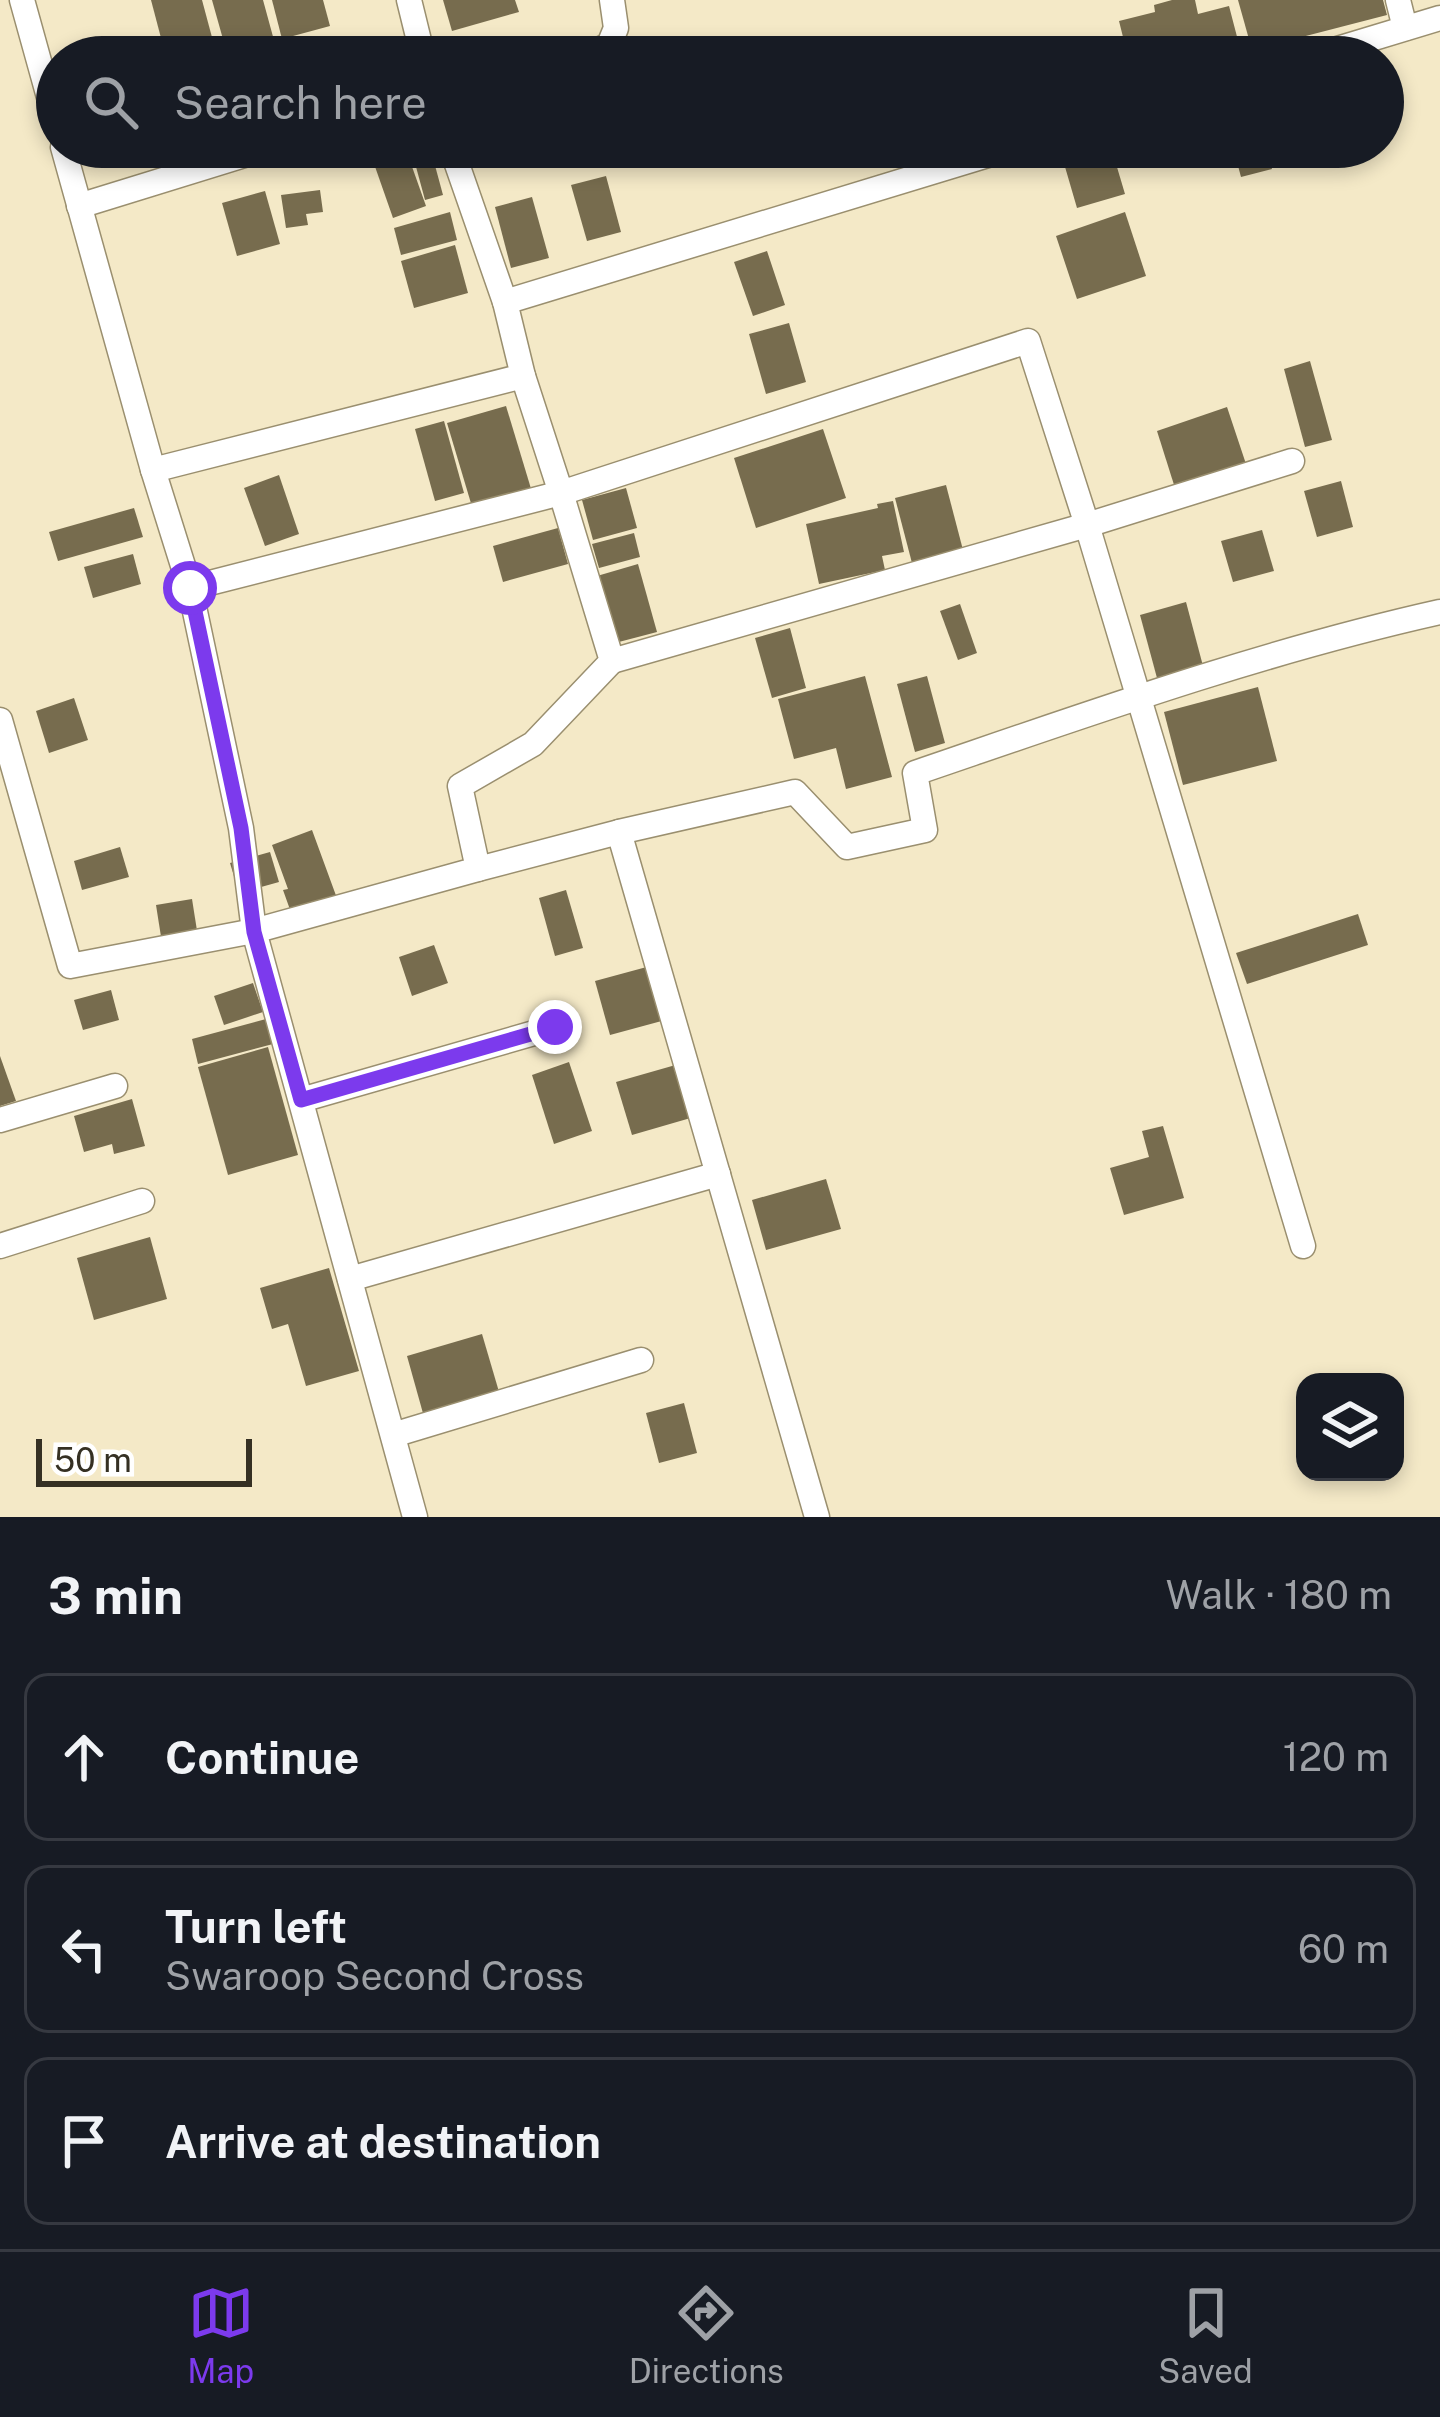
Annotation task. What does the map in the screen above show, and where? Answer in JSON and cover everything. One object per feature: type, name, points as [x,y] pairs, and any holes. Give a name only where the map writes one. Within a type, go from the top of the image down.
[{"type":"street","points":[[22,0],[36,50]]},
{"type":"street","points":[[409,0],[418,36]]},
{"type":"street","points":[[612,0],[613,36]]},
{"type":"street","points":[[1398,0],[1405,28]]},
{"type":"street","points":[[1379,36],[1440,19]]},
{"type":"street","points":[[69,168],[190,588],[241,828],[254,932],[415,1517]]},
{"type":"street","points":[[79,206],[202,168]]},
{"type":"street","points":[[458,168],[505,302],[523,376],[612,661]]},
{"type":"street","points":[[505,302],[946,168]]},
{"type":"street","points":[[190,588],[561,493],[1028,341],[1303,1246]]},
{"type":"street","points":[[153,470],[523,376]]},
{"type":"street","points":[[478,868],[460,786],[533,744],[612,661],[1087,526],[1292,461]]},
{"type":"street","points":[[0,719],[70,967],[254,932],[478,868],[794,792],[847,847],[925,830],[915,773],[1136,697],[1440,612]]},
{"type":"street","points":[[619,832],[817,1517]]},
{"type":"street","points":[[301,1100],[555,1027]]},
{"type":"street","points":[[0,1120],[116,1086]]},
{"type":"street","points":[[350,1279],[718,1174]]},
{"type":"street","points":[[0,1246],[142,1201]]},
{"type":"street","points":[[393,1436],[640,1360]]},
{"type":"building","points":[[151,0],[202,0],[212,36],[160,36]]},
{"type":"building","points":[[212,0],[263,0],[273,36],[222,36]]},
{"type":"building","points":[[272,0],[323,0],[330,26],[281,36]]},
{"type":"building","points":[[443,0],[515,0],[519,12],[452,31]]},
{"type":"building","points":[[1195,0],[1198,14],[1229,6],[1237,36],[1123,36],[1119,21],[1155,12],[1154,5]]},
{"type":"building","points":[[1238,0],[1383,0],[1387,15],[1306,36],[1248,36]]},
{"type":"building","points":[[376,168],[412,168],[426,206],[393,218]]},
{"type":"building","points":[[416,168],[436,168],[443,195],[425,200]]},
{"type":"building","points":[[1065,168],[1117,168],[1125,194],[1077,208]]},
{"type":"building","points":[[1239,168],[1272,168],[1272,169],[1241,177]]},
{"type":"building","points":[[606,176],[621,232],[587,241],[571,185]]},
{"type":"building","points":[[320,190],[323,212],[306,214],[308,225],[286,228],[281,195]]},
{"type":"building","points":[[265,191],[280,244],[237,256],[222,203]]},
{"type":"building","points":[[532,197],[549,258],[511,268],[495,207]]},
{"type":"building","points":[[450,212],[457,240],[401,255],[394,228]]},
{"type":"building","points":[[1125,212],[1146,276],[1077,299],[1056,236]]},
{"type":"building","points":[[455,245],[468,293],[414,308],[401,261]]},
{"type":"building","points":[[767,251],[785,305],[753,316],[734,262]]},
{"type":"building","points":[[789,323],[806,382],[766,394],[749,334]]},
{"type":"building","points":[[1310,361],[1332,440],[1305,447],[1284,369]]},
{"type":"building","points":[[506,406],[532,492],[473,510],[447,423]]},
{"type":"building","points":[[1227,407],[1246,464],[1175,488],[1157,431]]},
{"type":"building","points":[[444,421],[464,493],[435,501],[415,429]]},
{"type":"building","points":[[823,429],[846,498],[756,528],[734,458]]},
{"type":"building","points":[[279,475],[299,534],[265,546],[244,488]]},
{"type":"building","points":[[1341,481],[1353,527],[1317,537],[1304,491]]},
{"type":"building","points":[[946,485],[963,550],[912,563],[895,498]]},
{"type":"building","points":[[626,488],[637,528],[593,540],[582,500]]},
{"type":"building","points":[[893,501],[904,552],[882,556],[885,570],[819,584],[806,524]]},
{"type":"building","points":[[134,508],[143,537],[58,561],[49,532]]},
{"type":"building","points":[[558,528],[568,564],[503,582],[493,546]]},
{"type":"building","points":[[1262,530],[1274,571],[1233,582],[1221,541]]},
{"type":"building","points":[[634,533],[640,557],[599,568],[592,544]]},
{"type":"building","points":[[133,554],[141,584],[93,598],[84,567]]},
{"type":"building","points":[[638,564],[657,632],[615,643],[597,576]]},
{"type":"building","points":[[1186,602],[1203,666],[1157,678],[1140,615]]},
{"type":"building","points":[[960,604],[977,653],[958,660],[940,611]]},
{"type":"building","points":[[790,628],[806,688],[772,698],[755,638]]},
{"type":"building","points":[[865,676],[892,777],[846,789],[836,748],[794,759],[778,699]]},
{"type":"building","points":[[927,676],[945,743],[915,752],[897,684]]},
{"type":"building","points":[[1258,687],[1277,761],[1183,785],[1164,712]]},
{"type":"building","points":[[74,698],[88,740],[49,753],[36,711]]},
{"type":"building","points":[[312,830],[338,901],[293,918],[272,845]]},
{"type":"building","points":[[120,847],[129,877],[82,890],[74,861]]},
{"type":"building","points":[[270,852],[279,882],[239,893],[230,863]]},
{"type":"building","points":[[566,890],[583,948],[555,956],[539,898]]},
{"type":"building","points":[[192,899],[198,937],[162,943],[156,905]]},
{"type":"building","points":[[1358,914],[1368,945],[1247,984],[1236,953]]},
{"type":"building","points":[[434,945],[448,983],[412,996],[399,957]]},
{"type":"building","points":[[654,965],[669,1019],[610,1035],[595,981]]},
{"type":"building","points":[[253,983],[263,1012],[224,1025],[214,996]]},
{"type":"building","points":[[111,990],[119,1020],[83,1030],[74,1000]]},
{"type":"building","points":[[266,1019],[273,1044],[198,1064],[192,1039]]},
{"type":"building","points":[[268,1047],[298,1155],[228,1175],[198,1067]]},
{"type":"building","points":[[0,1056],[16,1101],[0,1106]]},
{"type":"building","points":[[569,1062],[592,1131],[554,1144],[532,1075]]},
{"type":"building","points":[[679,1064],[694,1117],[632,1135],[616,1082]]},
{"type":"building","points":[[132,1099],[145,1146],[114,1154],[112,1144],[84,1152],[74,1116]]},
{"type":"building","points":[[1163,1126],[1184,1198],[1124,1215],[1110,1168],[1149,1157],[1142,1131]]},
{"type":"building","points":[[826,1179],[841,1229],[766,1250],[752,1200]]},
{"type":"building","points":[[150,1237],[167,1299],[94,1320],[77,1258]]},
{"type":"building","points":[[329,1268],[359,1371],[306,1386],[288,1324],[272,1329],[260,1288]]},
{"type":"building","points":[[482,1334],[502,1402],[426,1424],[407,1356]]},
{"type":"building","points":[[684,1403],[697,1453],[659,1463],[646,1413]]},
{"type":"route","points":[[190,588],[241,828],[254,932],[301,1100],[555,1027]]}]
